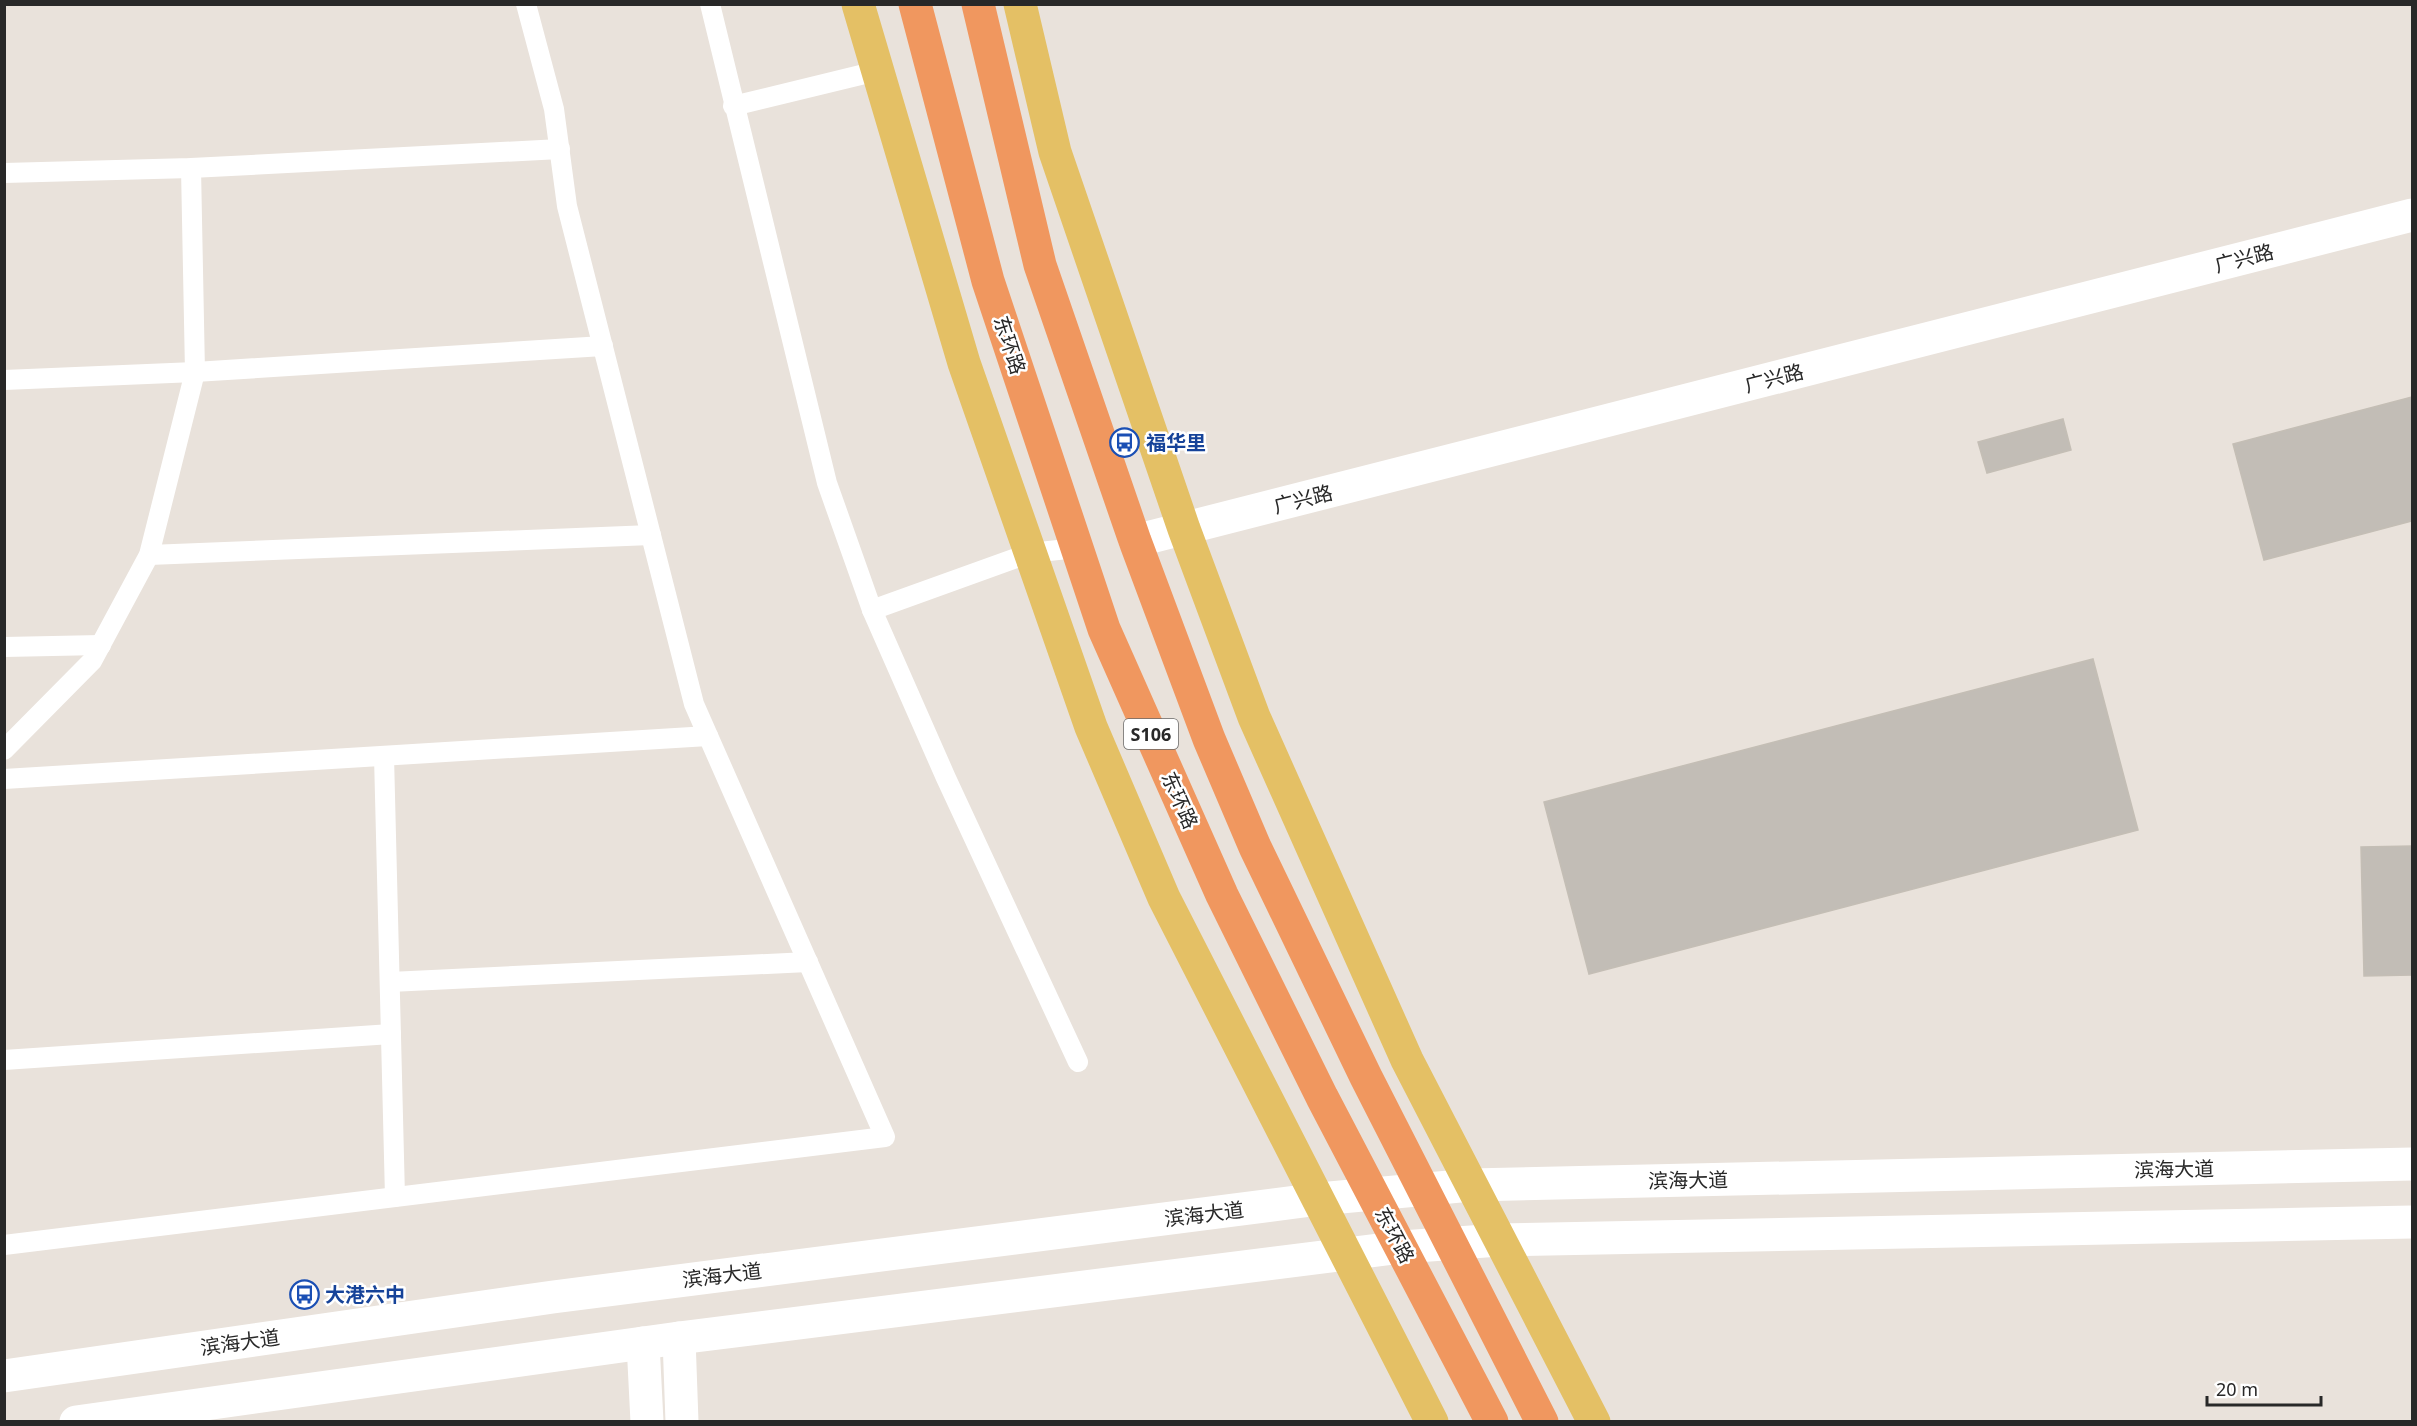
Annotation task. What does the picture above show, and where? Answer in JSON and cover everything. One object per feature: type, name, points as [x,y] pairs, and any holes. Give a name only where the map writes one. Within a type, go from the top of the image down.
[{"type":"highway","name":"东环路","points":[[915,4],[988,281],[1104,629],[1222,895],[1322,1096],[1492,1422]]},
{"type":"highway","name":"S106","points":[[978,4],[1040,265],[1172,644],[1255,847],[1366,1077],[1454,1244],[1542,1422]]},
{"type":"main road","points":[[858,4],[964,363],[1091,727],[1164,898],[1432,1422]]},
{"type":"main road","points":[[1020,4],[1055,152],[1184,530],[1259,728],[1407,1060],[1594,1422]]},
{"type":"main road","name":"广兴路","points":[[1135,541],[2412,215]]},
{"type":"main road","name":"滨海大道","points":[[4,1376],[553,1297],[1319,1199],[1424,1189],[1471,1185],[2412,1164]]},
{"type":"main road","points":[[76,1422],[679,1338],[1402,1247],[1499,1240],[2412,1222]]},
{"type":"main road","points":[[679,1338],[682,1422]]},
{"type":"main road","points":[[643,1343],[647,1422]]},
{"type":"lane","points":[[4,1245],[885,1137],[694,704],[567,206],[554,109],[526,4]]},
{"type":"lane","points":[[710,4],[733,106],[827,483],[872,610],[946,778],[1078,1062]]},
{"type":"lane","points":[[733,106],[877,71]]},
{"type":"lane","points":[[4,173],[191,168],[560,149]]},
{"type":"lane","points":[[4,750],[92,660],[149,555],[195,372],[191,168]]},
{"type":"lane","points":[[4,380],[195,372],[603,346]]},
{"type":"lane","points":[[149,555],[651,535]]},
{"type":"lane","points":[[872,610],[1030,553],[1077,548]]},
{"type":"lane","points":[[4,647],[101,645]]},
{"type":"lane","points":[[4,779],[708,736]]},
{"type":"lane","points":[[384,756],[395,1197]]},
{"type":"lane","points":[[390,982],[808,962]]},
{"type":"lane","points":[[4,1060],[391,1034]]},
{"type":"building","points":[[2412,397],[2412,521],[2264,560],[2233,444]]},
{"type":"building","points":[[2063,419],[2071,450],[1987,473],[1978,442]]},
{"type":"building","points":[[2093,659],[2138,830],[1589,974],[1544,802]]},
{"type":"building","points":[[2412,846],[2412,975],[2364,976],[2361,847]]},
{"type":"place","name":"福华里","points":[[1125,442]]},
{"type":"place","name":"大港六中","points":[[304,1294]]}]
